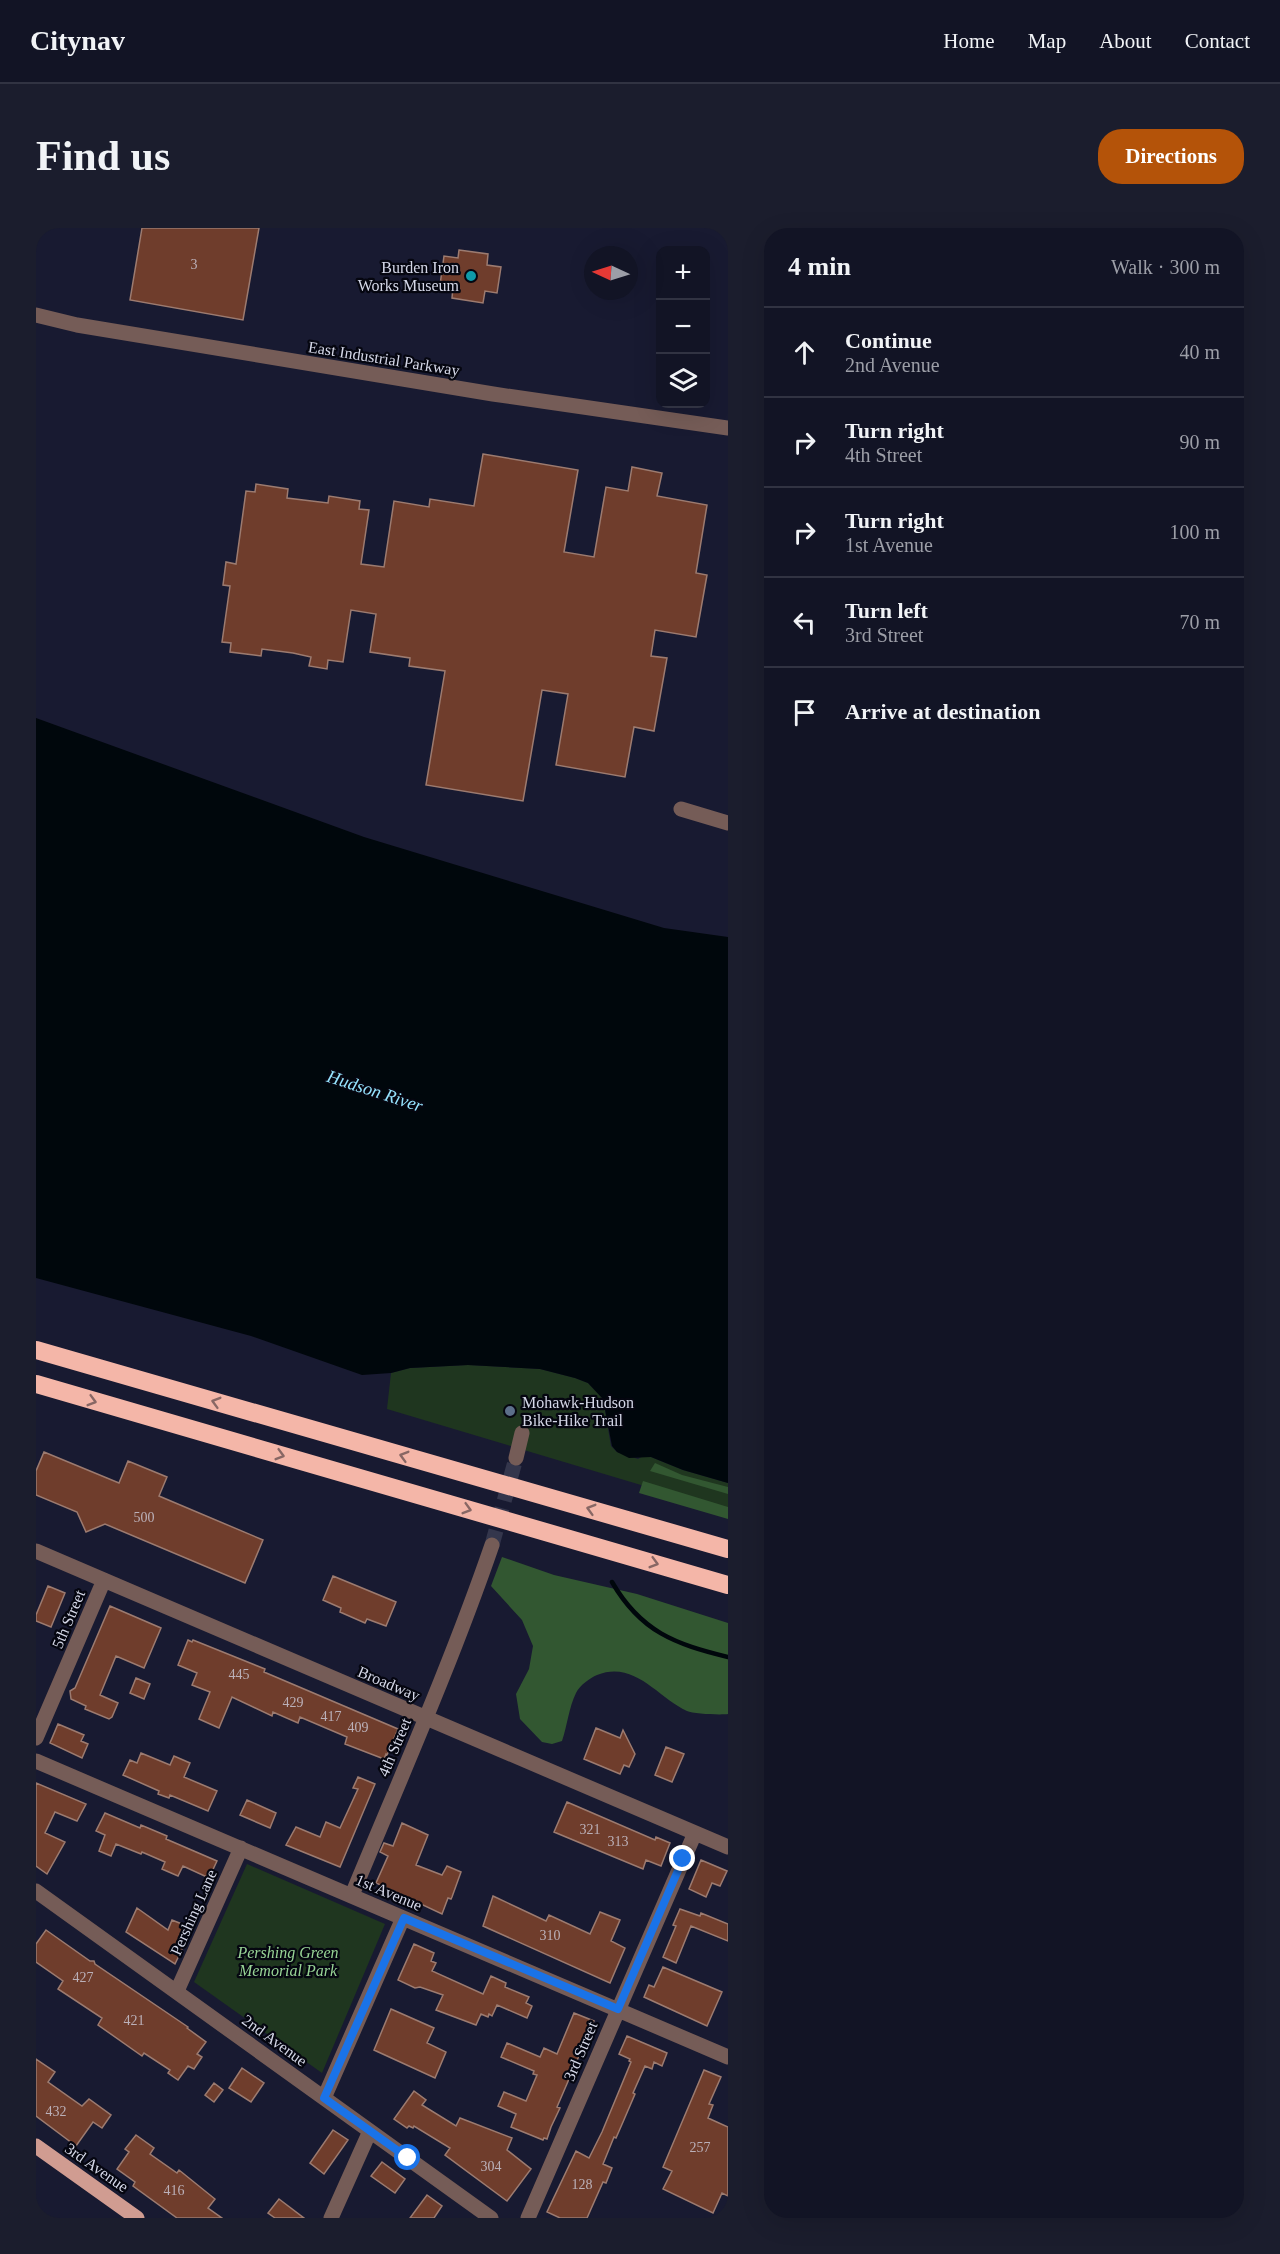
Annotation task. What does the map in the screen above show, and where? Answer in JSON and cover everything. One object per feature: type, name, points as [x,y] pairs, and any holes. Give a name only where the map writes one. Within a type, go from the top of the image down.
[{"type":"highway","points":[[36,1350],[728,1549]]},
{"type":"highway","points":[[36,1384],[728,1585]]},
{"type":"main road","name":"3rd Avenue","points":[[36,2146],[137,2218]]},
{"type":"street","name":"East Industrial Parkway","points":[[36,315],[77,325],[493,394],[728,428]]},
{"type":"street","points":[[681,809],[728,823]]},
{"type":"street","points":[[516,1458],[522,1433]]},
{"type":"street","name":"4th Street","points":[[352,1895],[426,1719],[492,1545]]},
{"type":"street","name":"Broadway","points":[[36,1551],[728,1847]]},
{"type":"street","name":"5th Street","points":[[36,1738],[104,1580]]},
{"type":"street","name":"1st Avenue","points":[[36,1761],[728,2057]]},
{"type":"street","name":"3rd Street","points":[[528,2218],[695,1833]]},
{"type":"street","name":"Pershing Lane","points":[[177,1991],[241,1848]]},
{"type":"street","name":"2nd Avenue","points":[[36,1891],[491,2218]]},
{"type":"street","points":[[324,2098],[404,1918]]},
{"type":"street","points":[[331,2218],[370,2131]]},
{"type":"green space","points":[[468,1365],[540,1369],[588,1383],[603,1399],[611,1446],[617,1452],[638,1459],[643,1456],[651,1457],[683,1470],[728,1483],[728,1511],[387,1409],[391,1373],[410,1368]]},
{"type":"green space","points":[[655,1463],[682,1475],[728,1487],[728,1494],[650,1471]]},
{"type":"green space","points":[[643,1481],[728,1507],[728,1519],[639,1493]]},
{"type":"green space","points":[[502,1557],[554,1575],[637,1594],[728,1623],[728,1714],[687,1711],[635,1676],[623,1672],[611,1672],[594,1676],[578,1690],[562,1741],[552,1744],[542,1742],[520,1719],[516,1694],[529,1669],[533,1646],[522,1620],[491,1586]]},
{"type":"green space","name":"Pershing Green Memorial Park","points":[[247,1864],[385,1924],[322,2073],[194,1982]]},
{"type":"water","name":"Hudson River","points":[[36,718],[364,837],[664,928],[728,937],[728,1483],[683,1470],[651,1457],[629,1458],[617,1452],[612,1446],[603,1399],[588,1383],[575,1378],[540,1369],[468,1365],[410,1368],[391,1373],[362,1375],[251,1336],[36,1278]]},
{"type":"building","points":[[142,228],[259,228],[243,320],[130,300]]},
{"type":"building","name":"Burden Iron Works Museum","points":[[459,250],[488,254],[487,265],[501,267],[497,293],[485,291],[483,303],[452,298],[453,287],[440,285],[444,256],[458,258]]},
{"type":"building","points":[[483,454],[578,470],[564,552],[594,557],[606,487],[628,491],[632,467],[662,473],[657,496],[707,505],[696,573],[707,575],[696,637],[655,630],[651,656],[667,658],[654,731],[634,727],[625,777],[556,765],[568,694],[542,690],[523,801],[426,785],[445,671],[409,666],[410,658],[370,652],[376,614],[351,610],[343,662],[328,660],[327,669],[309,666],[311,657],[293,653],[262,649],[261,656],[230,652],[231,643],[222,642],[230,586],[223,585],[226,562],[236,564],[246,491],[255,492],[256,484],[288,489],[287,498],[328,503],[329,496],[360,501],[359,509],[369,510],[361,564],[384,567],[394,501],[429,507],[430,499],[474,506]]},
{"type":"building","points":[[44,1452],[119,1483],[128,1461],[167,1477],[159,1496],[263,1540],[245,1583],[105,1524],[86,1532],[77,1512],[36,1495],[36,1471]]},
{"type":"building","points":[[333,1576],[396,1602],[386,1626],[367,1619],[365,1623],[340,1612],[341,1608],[323,1600]]},
{"type":"building","points":[[48,1586],[65,1593],[51,1627],[36,1621],[36,1615]]},
{"type":"building","points":[[110,1606],[161,1628],[144,1668],[116,1656],[100,1695],[118,1703],[109,1719],[85,1709],[86,1706],[71,1699],[70,1691],[75,1688]]},
{"type":"building","points":[[188,1640],[265,1669],[264,1672],[398,1729],[387,1755],[384,1759],[345,1744],[347,1737],[300,1717],[298,1723],[273,1712],[272,1716],[232,1697],[219,1728],[199,1719],[210,1692],[192,1685],[197,1673],[178,1665]]},
{"type":"building","points":[[136,1678],[150,1684],[144,1699],[130,1693]]},
{"type":"building","points":[[58,1724],[84,1735],[81,1741],[88,1744],[82,1758],[50,1743]]},
{"type":"building","points":[[596,1728],[620,1738],[623,1730],[635,1754],[629,1767],[624,1765],[620,1774],[584,1759]]},
{"type":"building","points":[[666,1747],[684,1754],[672,1782],[655,1775]]},
{"type":"building","points":[[141,1753],[170,1765],[174,1756],[190,1763],[184,1777],[217,1791],[208,1811],[170,1795],[169,1798],[158,1794],[159,1791],[123,1775],[130,1760],[137,1763]]},
{"type":"building","points":[[358,1777],[375,1784],[340,1867],[286,1845],[296,1827],[320,1837],[326,1822],[340,1828],[358,1789],[353,1788]]},
{"type":"building","points":[[36,1783],[86,1804],[77,1821],[55,1812],[45,1833],[65,1842],[47,1874],[36,1866]]},
{"type":"building","points":[[247,1800],[276,1813],[270,1828],[240,1815]]},
{"type":"building","points":[[567,1802],[655,1840],[656,1837],[670,1843],[661,1866],[646,1860],[643,1869],[554,1832]]},
{"type":"building","points":[[105,1813],[140,1828],[141,1825],[167,1836],[166,1839],[217,1861],[209,1878],[183,1866],[178,1876],[162,1869],[165,1862],[116,1844],[111,1856],[99,1851],[105,1835],[96,1831]]},
{"type":"building","points":[[402,1823],[428,1835],[416,1865],[442,1875],[447,1866],[461,1872],[452,1897],[448,1898],[442,1914],[376,1883],[388,1856],[380,1852],[384,1843],[393,1846]]},
{"type":"building","points":[[701,1860],[727,1871],[720,1886],[712,1883],[706,1897],[689,1889]]},
{"type":"building","points":[[493,1896],[546,1921],[549,1915],[590,1934],[600,1912],[620,1920],[611,1941],[625,1948],[610,1983],[483,1926]]},
{"type":"building","points":[[137,1908],[168,1930],[172,1920],[192,1928],[175,1964],[126,1932]]},
{"type":"building","points":[[680,1909],[700,1916],[701,1913],[728,1924],[728,1941],[691,1926],[676,1963],[663,1957],[676,1926],[673,1925]]},
{"type":"building","points":[[46,1930],[90,1961],[94,1961],[95,1964],[188,2027],[206,2042],[197,2054],[202,2057],[194,2069],[188,2066],[178,2080],[168,2073],[170,2070],[144,2053],[142,2056],[98,2025],[102,2018],[58,1989],[63,1981],[36,1962],[36,1944]]},
{"type":"building","points":[[414,1944],[434,1953],[431,1961],[436,1963],[432,1971],[483,1994],[491,1976],[506,1983],[505,1987],[529,1997],[526,2003],[532,2006],[527,2018],[497,2005],[492,2016],[481,2014],[476,2025],[436,2010],[443,1995],[420,1987],[415,1988],[398,1980]]},
{"type":"building","points":[[663,1967],[722,1992],[707,2026],[644,1997],[649,1985],[654,1987]]},
{"type":"building","points":[[391,2009],[434,2028],[427,2043],[446,2052],[435,2078],[374,2050]]},
{"type":"building","points":[[574,2013],[594,2021],[557,2107],[560,2108],[547,2139],[543,2140],[511,2127],[516,2114],[498,2106],[504,2092],[526,2101],[537,2075],[533,2074],[534,2071],[501,2057],[507,2043],[540,2057],[544,2048],[557,2054]]},
{"type":"building","points":[[627,2036],[667,2053],[662,2066],[654,2062],[652,2069],[645,2066],[623,2122],[603,2164],[612,2168],[587,2218],[560,2218],[547,2212],[576,2151],[589,2158],[602,2132],[631,2062],[630,2059],[619,2054]]},
{"type":"building","points":[[36,2059],[55,2072],[48,2082],[82,2106],[89,2099],[111,2115],[102,2128],[93,2122],[76,2146],[36,2116]]},
{"type":"building","points":[[242,2068],[264,2083],[251,2102],[229,2088]]},
{"type":"building","points":[[704,2070],[721,2077],[709,2104],[713,2105],[708,2118],[728,2127],[728,2196],[722,2193],[713,2213],[663,2189],[672,2171],[663,2167]]},
{"type":"building","points":[[214,2083],[223,2090],[214,2102],[205,2095]]},
{"type":"building","points":[[414,2091],[426,2100],[422,2105],[456,2126],[460,2118],[512,2138],[507,2150],[531,2169],[507,2201],[445,2155],[450,2148],[414,2126],[407,2128],[394,2119]]},
{"type":"building","points":[[333,2130],[348,2140],[324,2174],[310,2163]]},
{"type":"building","points":[[136,2135],[154,2148],[150,2154],[177,2173],[179,2170],[215,2199],[208,2208],[222,2218],[177,2218],[133,2186],[135,2182],[117,2169],[129,2152],[125,2149]]},
{"type":"building","points":[[382,2162],[405,2179],[395,2193],[371,2176]]},
{"type":"building","points":[[427,2195],[442,2206],[434,2218],[410,2218]]},
{"type":"building","points":[[279,2199],[304,2218],[275,2218],[268,2213]]},
{"type":"waterway","points":[[612,1582],[623,1599],[647,1624],[676,1641],[728,1657]]},
{"type":"tunnel","points":[[492,1545],[516,1458]]},
{"type":"place","name":"Burden Iron Works Museum","points":[[471,276]]},
{"type":"place","name":"Mohawk-Hudson Bike-Hike Trail","points":[[510,1411]]},
{"type":"route","points":[[408,2158],[324,2098],[404,1918],[618,2009],[683,1859]]}]
